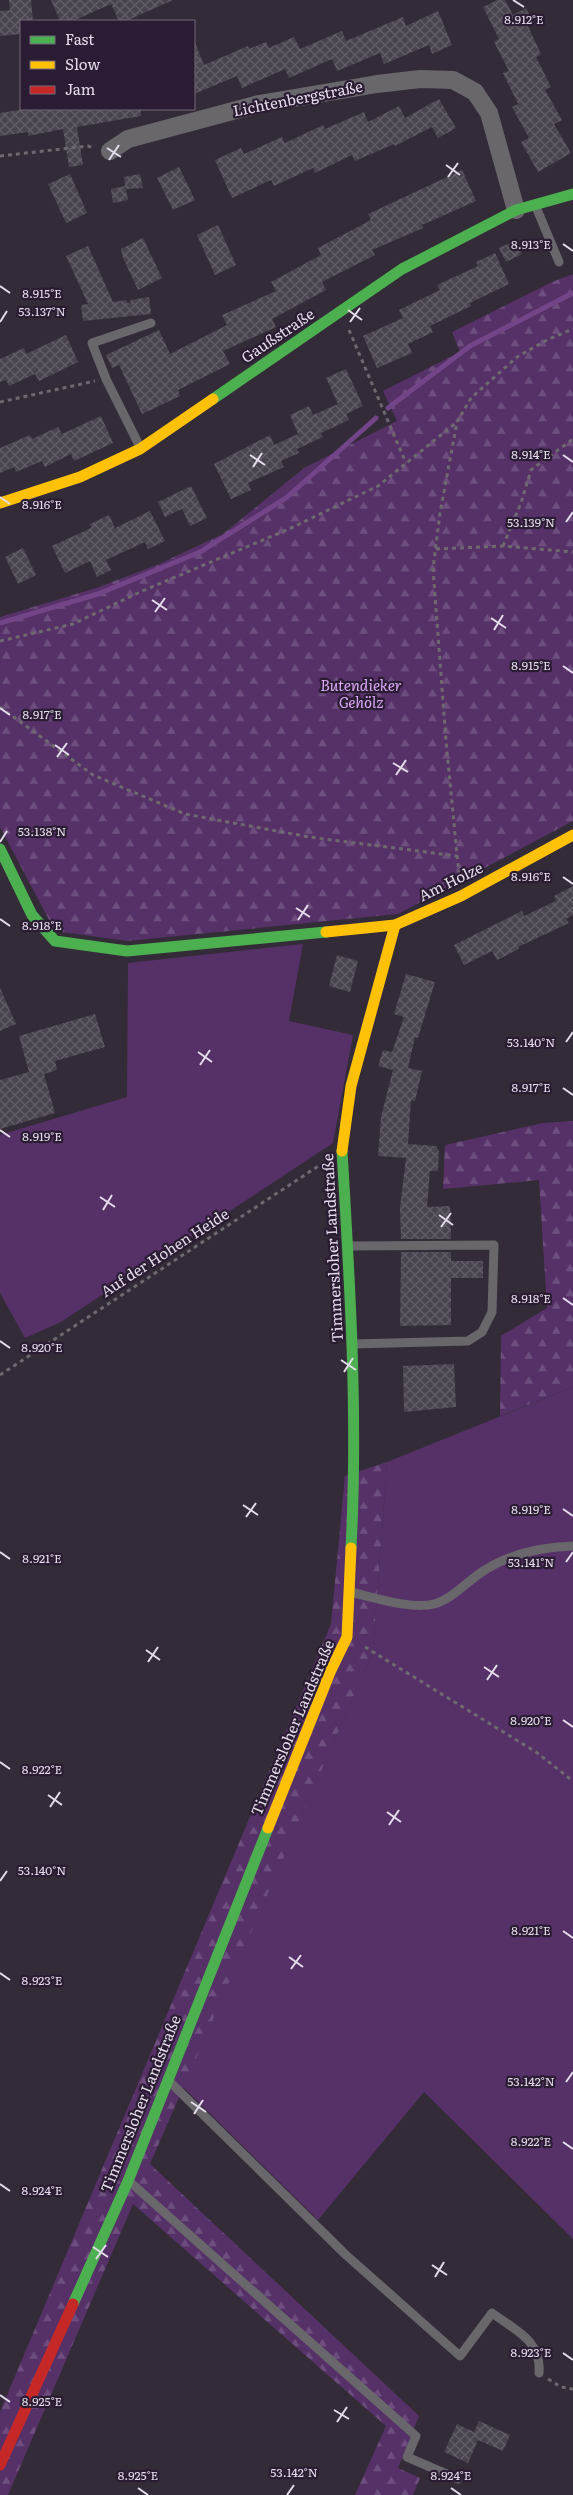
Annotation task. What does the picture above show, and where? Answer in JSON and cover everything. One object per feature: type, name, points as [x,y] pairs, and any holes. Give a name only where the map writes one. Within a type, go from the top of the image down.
[{"type":"street","name":"Lichtenbergstraße","points":[[110,151],[128,139],[259,104],[377,84],[420,79],[453,80],[474,92],[488,113],[516,210]]},
{"type":"street","name":"Gaußstraße","points":[[0,503],[80,477],[140,448],[402,269],[516,210],[573,194]]},
{"type":"street","name":"Am Holze","points":[[0,849],[32,914],[55,941],[127,951],[395,925],[461,896],[573,835]]},
{"type":"street","name":"Timmersloher Landstraße","points":[[0,2465],[128,2180],[331,1670],[347,1637],[356,1477],[353,1344],[342,1150],[351,1086],[395,925]]},
{"type":"lane","points":[[535,204],[560,262]]},
{"type":"lane","points":[[140,448],[106,379],[92,343],[151,323]]},
{"type":"lane","points":[[348,1246],[494,1245],[492,1312],[482,1332],[468,1341],[353,1344]]},
{"type":"lane","points":[[350,1592],[418,1606],[434,1604],[486,1569],[518,1555],[553,1547],[573,1546]]},
{"type":"lane","points":[[168,2080],[212,2121],[346,2255],[460,2356],[492,2313],[532,2343],[540,2359],[539,2373]]},
{"type":"lane","points":[[128,2180],[416,2436],[407,2458],[458,2479]]},
{"type":"path","points":[[0,156],[88,146],[110,151]]},
{"type":"path","points":[[340,312],[406,463]]},
{"type":"path","points":[[461,896],[435,611],[433,569],[457,422],[471,398],[517,357],[547,340],[573,329]]},
{"type":"path","points":[[0,402],[106,379]]},
{"type":"path","points":[[0,641],[73,624],[140,592],[289,529],[378,486],[457,422]]},
{"type":"path","points":[[503,546],[521,503],[531,470],[573,439]]},
{"type":"path","points":[[436,549],[503,546],[573,552]]},
{"type":"path","points":[[0,707],[93,775],[185,814],[309,837],[457,856]]},
{"type":"path","name":"Auf der Hohen Heide","points":[[0,1375],[342,1150]]},
{"type":"path","points":[[347,1637],[438,1690],[536,1752],[573,1781]]},
{"type":"path","points":[[539,2373],[561,2388],[573,2389]]},
{"type":"green space","name":"Butendieker Gehölz","points":[[573,274],[573,821],[398,914],[127,941],[55,931],[0,827],[0,617],[96,588],[157,565],[223,534],[304,468],[397,421],[383,391],[460,352],[452,332],[552,282]]},
{"type":"green space","points":[[303,944],[289,1021],[353,1035],[333,1143],[61,1322],[25,1338],[0,1293],[0,1135],[127,1097],[128,963]]},
{"type":"green space","points":[[573,1121],[573,1387],[500,1416],[501,1336],[547,1308],[539,1180],[443,1189],[445,1145],[543,1123]]},
{"type":"green space","points":[[573,1387],[573,2239],[424,2092],[318,2220],[183,2087],[373,1652],[387,1462]]},
{"type":"green space","points":[[387,1462],[373,1652],[150,2164],[419,2416],[398,2468],[420,2478],[413,2495],[355,2495],[386,2426],[133,2204],[8,2495],[0,2495],[0,2412],[331,1624],[345,1476]]},
{"type":"building","points":[[9,0],[31,0],[33,20],[20,20],[20,34],[0,36],[0,11],[10,10]]},
{"type":"building","points":[[51,0],[173,0],[128,20],[119,20],[111,4],[75,20],[60,20]]},
{"type":"building","points":[[497,0],[505,0],[513,15],[526,8],[533,21],[527,24],[541,54],[536,57],[551,87],[545,90],[562,120],[554,124],[571,153],[538,172],[521,142],[529,138],[512,107],[518,104],[503,73],[509,71],[494,42],[499,39],[483,7]]},
{"type":"building","points":[[438,11],[452,45],[432,54],[429,45],[384,64],[380,53],[337,71],[332,59],[289,78],[285,69],[242,88],[237,76],[195,94],[195,42],[204,65],[248,46],[249,49],[266,42],[269,48],[294,37],[300,49],[342,31],[346,41],[403,17],[406,26]]},
{"type":"building","points":[[439,99],[456,128],[438,138],[432,127],[395,146],[394,144],[355,161],[352,155],[315,173],[313,168],[274,186],[271,180],[232,198],[215,160],[241,148],[244,154],[282,137],[285,143],[323,125],[325,129],[364,112],[368,122],[399,106],[405,118]]},
{"type":"building","points":[[20,110],[141,110],[141,116],[77,127],[83,165],[69,167],[63,129],[28,136],[28,132],[0,136],[0,113]]},
{"type":"building","points":[[179,167],[195,200],[173,210],[157,178]]},
{"type":"building","points":[[462,170],[476,201],[422,225],[423,228],[372,250],[375,255],[322,282],[326,290],[272,319],[276,327],[223,351],[230,364],[178,390],[180,396],[142,414],[119,365],[112,368],[106,355],[159,330],[170,354],[227,325],[222,315],[276,291],[271,282],[321,255],[318,248],[371,220],[368,214]]},
{"type":"building","points":[[70,174],[87,213],[66,223],[48,184]]},
{"type":"building","points":[[140,174],[143,188],[126,189],[128,200],[113,203],[111,189],[125,186],[124,177]]},
{"type":"building","points":[[218,225],[236,265],[215,275],[197,235]]},
{"type":"building","points":[[143,238],[162,278],[138,290],[123,258],[121,249]]},
{"type":"building","points":[[515,241],[522,254],[506,262],[499,248]]},
{"type":"building","points":[[88,246],[113,302],[126,300],[127,303],[131,302],[130,300],[149,297],[151,314],[83,321],[81,305],[88,304],[66,256]]},
{"type":"building","points":[[495,253],[509,284],[470,303],[471,306],[430,326],[433,332],[408,344],[412,353],[377,368],[363,336],[403,318],[399,310],[440,290],[437,285],[478,266],[476,262]]},
{"type":"building","points":[[66,335],[78,362],[39,381],[35,374],[9,386],[6,380],[0,382],[0,359],[24,348],[26,354]]},
{"type":"building","points":[[346,369],[363,406],[346,414],[349,420],[321,433],[323,437],[297,449],[299,453],[281,461],[284,467],[248,483],[251,490],[231,499],[214,464],[270,435],[274,445],[298,434],[290,415],[309,406],[313,415],[338,404],[326,378]]},
{"type":"building","points":[[101,416],[113,443],[74,461],[71,454],[45,467],[42,461],[16,472],[14,467],[0,473],[0,448],[30,435],[32,439],[58,427],[62,434]]},
{"type":"building","points":[[191,486],[207,518],[190,526],[182,509],[165,517],[158,502]]},
{"type":"building","points":[[150,511],[165,541],[148,549],[145,542],[106,560],[111,570],[97,577],[90,561],[65,573],[52,546],[91,528],[90,524],[109,515],[115,528]]},
{"type":"building","points":[[23,548],[36,575],[18,584],[5,557]]},
{"type":"building","points":[[573,886],[573,915],[566,919],[569,923],[518,947],[519,949],[497,960],[492,951],[464,965],[454,945],[522,911],[524,916],[556,901],[554,896]]},
{"type":"building","points":[[337,955],[358,961],[350,992],[329,986]]},
{"type":"building","points":[[406,974],[435,982],[418,1038],[415,1037],[408,1068],[422,1071],[415,1101],[411,1100],[408,1144],[436,1146],[439,1151],[438,1171],[430,1171],[427,1207],[450,1206],[451,1239],[401,1239],[400,1207],[406,1158],[378,1156],[381,1117],[393,1070],[378,1066],[383,1050],[392,1052],[404,1017],[394,1014]]},
{"type":"building","points":[[0,988],[16,1024],[0,1031]]},
{"type":"building","points":[[95,1014],[105,1047],[55,1061],[57,1070],[44,1074],[55,1113],[0,1129],[0,1080],[29,1072],[19,1036]]},
{"type":"building","points":[[401,1252],[451,1252],[451,1261],[483,1261],[483,1278],[451,1278],[451,1325],[400,1326]]},
{"type":"building","points":[[454,1364],[456,1407],[404,1412],[403,1366]]},
{"type":"building","points":[[479,2421],[510,2435],[503,2451],[478,2440],[468,2463],[444,2452],[457,2424],[474,2432]]},
{"type":"waterway","points":[[388,408],[470,346],[573,293]]},
{"type":"waterway","points":[[0,623],[98,594],[200,552],[286,498],[376,418]]},
{"type":"traffic: fast","points":[[213,399],[402,269],[516,210],[573,194]]},
{"type":"traffic: fast","points":[[0,849],[32,915],[55,941],[127,951],[326,932]]},
{"type":"traffic: fast","points":[[342,1151],[353,1399],[354,1449],[351,1548]]},
{"type":"traffic: fast","points":[[73,2304],[128,2181],[268,1828]]},
{"type":"traffic: slow","points":[[0,503],[80,477],[140,449],[213,399]]},
{"type":"traffic: slow","points":[[326,932],[395,925],[461,896],[573,835]]},
{"type":"traffic: slow","points":[[342,1151],[351,1086],[395,925]]},
{"type":"traffic: slow","points":[[268,1828],[331,1670],[347,1637],[351,1548]]},
{"type":"traffic: jam","points":[[0,2465],[73,2304]]}]
